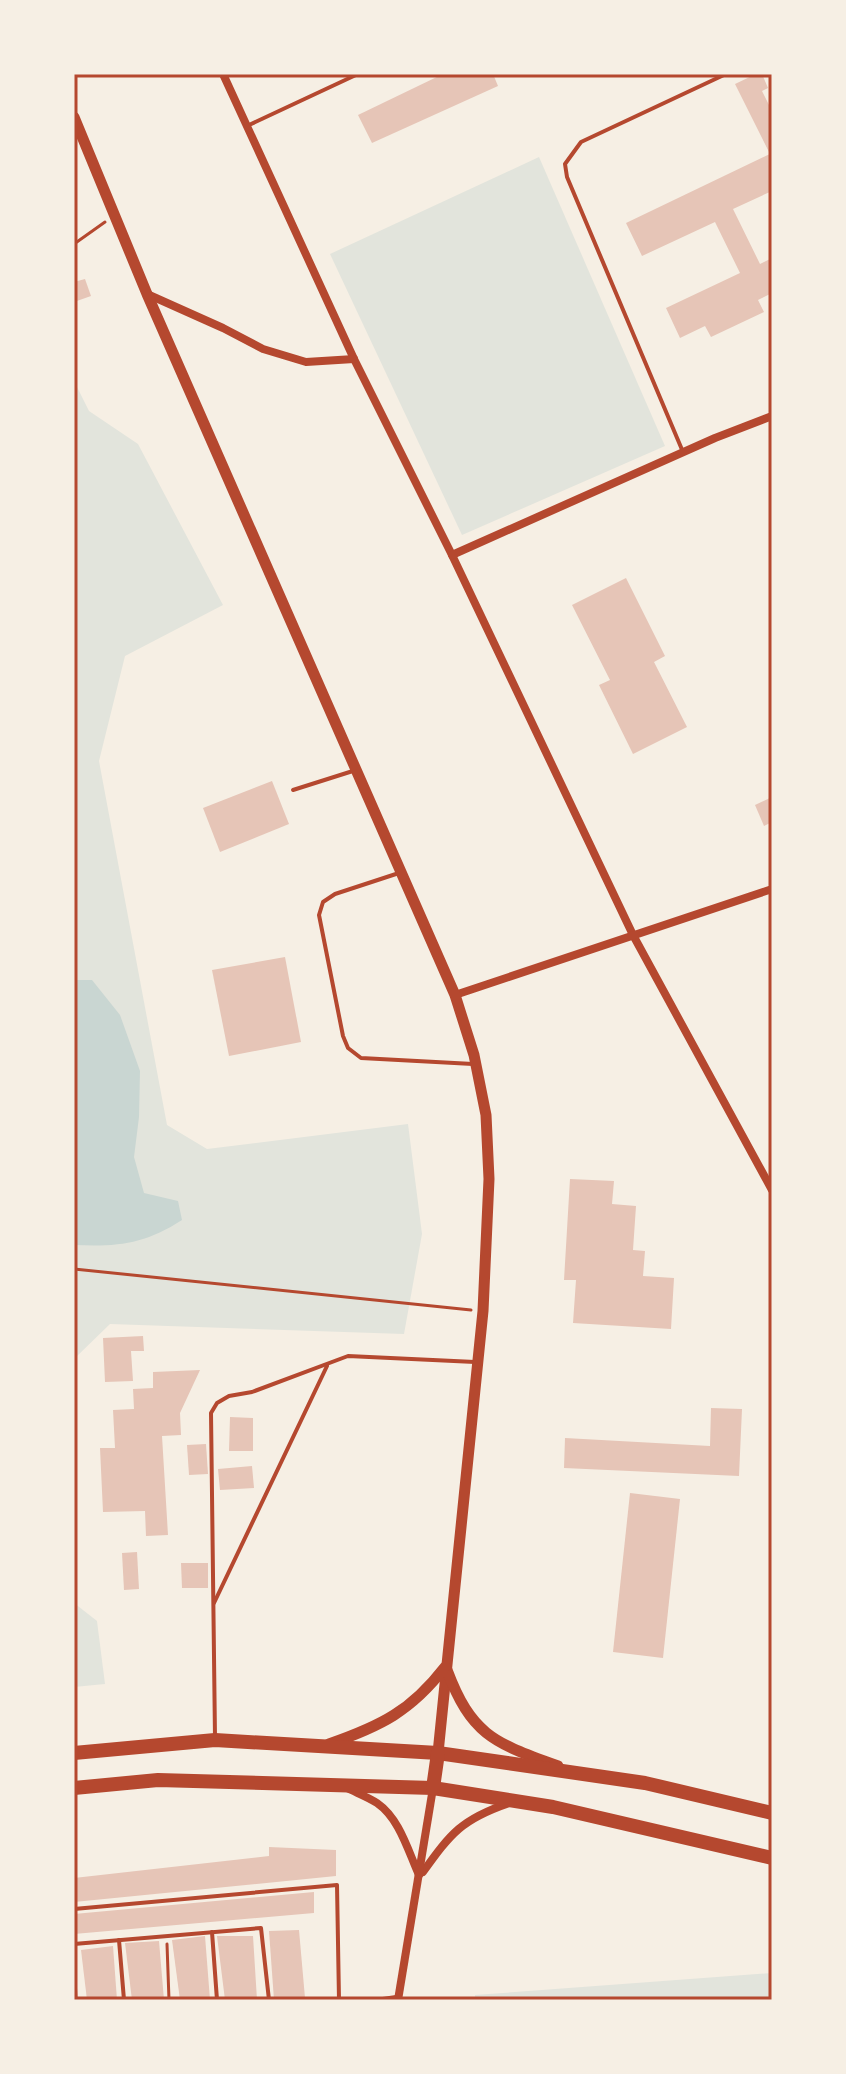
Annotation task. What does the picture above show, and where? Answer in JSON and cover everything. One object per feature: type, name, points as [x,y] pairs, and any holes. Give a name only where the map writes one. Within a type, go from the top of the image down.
[{"type":"highway","points":[[74,1753],[215,1740],[438,1753],[645,1783],[772,1813]]},
{"type":"highway","points":[[433,1788],[438,1753]]},
{"type":"highway","points":[[74,1788],[158,1780],[433,1788],[516,1801],[772,1858]]},
{"type":"main road","points":[[74,117],[147,294],[455,995],[476,1064],[486,1115],[489,1179],[483,1311],[438,1753]]},
{"type":"main road","points":[[328,1745],[369,1730],[402,1711],[430,1687],[446,1666]]},
{"type":"main road","points":[[446,1666],[464,1710],[488,1736],[506,1747],[577,1773]]},
{"type":"street","points":[[223,74],[354,359],[452,555],[633,935],[772,1190]]},
{"type":"street","points":[[147,294],[189,311],[263,349],[306,362],[354,359]]},
{"type":"street","points":[[452,555],[683,452],[772,416]]},
{"type":"street","points":[[455,995],[772,889]]},
{"type":"street","points":[[339,1784],[377,1802],[387,1813],[397,1825],[420,1876]]},
{"type":"street","points":[[398,1998],[433,1788]]},
{"type":"street","points":[[420,1876],[446,1839],[462,1824],[483,1812],[516,1801]]},
{"type":"lane","points":[[247,126],[358,74]]},
{"type":"lane","points":[[683,452],[567,177],[565,164],[581,142],[726,74]]},
{"type":"lane","points":[[293,790],[357,770]]},
{"type":"lane","points":[[401,872],[335,894],[323,902],[319,915],[343,1036],[348,1048],[361,1058],[476,1064]]},
{"type":"lane","points":[[215,1740],[211,1413],[217,1403],[229,1396],[252,1392],[348,1356],[476,1362]]},
{"type":"lane","points":[[213,1605],[328,1364]]},
{"type":"lane","points":[[74,1909],[337,1885],[339,2000]]},
{"type":"lane","points":[[74,1944],[261,1928],[269,2000]]},
{"type":"lane","points":[[212,1932],[217,2000]]},
{"type":"lane","points":[[119,1940],[124,2000]]},
{"type":"lane","points":[[376,2000],[398,1998]]},
{"type":"path","points":[[74,244],[115,216]]},
{"type":"path","points":[[74,1269],[483,1311]]},
{"type":"path","points":[[166,1936],[169,2000]]},
{"type":"path","points":[[74,1944],[76,2000]]},
{"type":"shaded area","points":[[539,157],[665,446],[462,535],[330,254]]},
{"type":"shaded area","points":[[74,381],[89,411],[138,444],[223,605],[125,656],[99,761],[167,1125],[207,1149],[408,1124],[422,1234],[404,1334],[110,1324],[74,1359]]},
{"type":"shaded area","points":[[74,980],[92,980],[120,1015],[140,1071],[134,1157],[144,1193],[178,1201],[182,1220],[156,1234],[131,1242],[74,1245]]},
{"type":"shaded area","points":[[74,1603],[97,1621],[105,1684],[74,1687]]},
{"type":"shaded area","points":[[772,1973],[772,2000],[475,2000],[475,1995]]},
{"type":"building","points":[[443,74],[493,74],[498,86],[372,143],[358,115]]},
{"type":"building","points":[[762,74],[768,88],[762,91],[772,111],[772,150],[769,152],[735,84]]},
{"type":"building","points":[[772,153],[772,191],[733,209],[760,264],[772,258],[772,293],[758,300],[764,312],[711,337],[705,326],[680,338],[666,308],[740,273],[715,222],[642,256],[626,223]]},
{"type":"building","points":[[85,279],[91,296],[74,302],[74,282]]},
{"type":"building","points":[[626,578],[665,656],[654,662],[687,727],[633,754],[599,685],[610,680],[572,605]]},
{"type":"building","points":[[272,781],[289,824],[220,852],[203,808]]},
{"type":"building","points":[[772,797],[772,822],[764,826],[755,805]]},
{"type":"building","points":[[285,957],[301,1042],[229,1056],[212,970]]},
{"type":"building","points":[[570,1179],[614,1181],[612,1204],[636,1206],[633,1250],[645,1251],[643,1276],[674,1278],[671,1329],[573,1323],[576,1280],[564,1280]]},
{"type":"building","points":[[143,1336],[144,1351],[131,1351],[133,1381],[105,1382],[103,1338]]},
{"type":"building","points":[[200,1370],[180,1413],[181,1435],[162,1436],[168,1535],[146,1536],[145,1511],[103,1512],[100,1448],[115,1448],[113,1410],[134,1409],[133,1389],[153,1388],[153,1372]]},
{"type":"building","points":[[711,1408],[742,1409],[739,1476],[564,1468],[565,1438],[710,1446]]},
{"type":"building","points":[[230,1417],[253,1418],[253,1451],[229,1451]]},
{"type":"building","points":[[206,1444],[208,1474],[189,1475],[187,1445]]},
{"type":"building","points":[[252,1466],[254,1488],[220,1490],[218,1469]]},
{"type":"building","points":[[630,1493],[680,1499],[663,1658],[613,1652]]},
{"type":"building","points":[[137,1552],[139,1589],[124,1590],[122,1553]]},
{"type":"building","points":[[181,1563],[208,1563],[208,1588],[182,1588]]},
{"type":"building","points":[[269,1847],[336,1850],[336,1876],[74,1902],[74,1878],[269,1856]]},
{"type":"building","points":[[314,1892],[314,1913],[74,1934],[74,1914]]},
{"type":"building","points":[[299,1930],[305,1998],[274,2000],[269,1931]]},
{"type":"building","points":[[205,1936],[210,2000],[180,2000],[172,1940]]},
{"type":"building","points":[[217,1936],[253,1936],[257,2000],[225,2000]]},
{"type":"building","points":[[159,1941],[164,2000],[132,2000],[125,1943]]},
{"type":"building","points":[[113,1946],[117,2000],[87,2000],[81,1950]]}]
